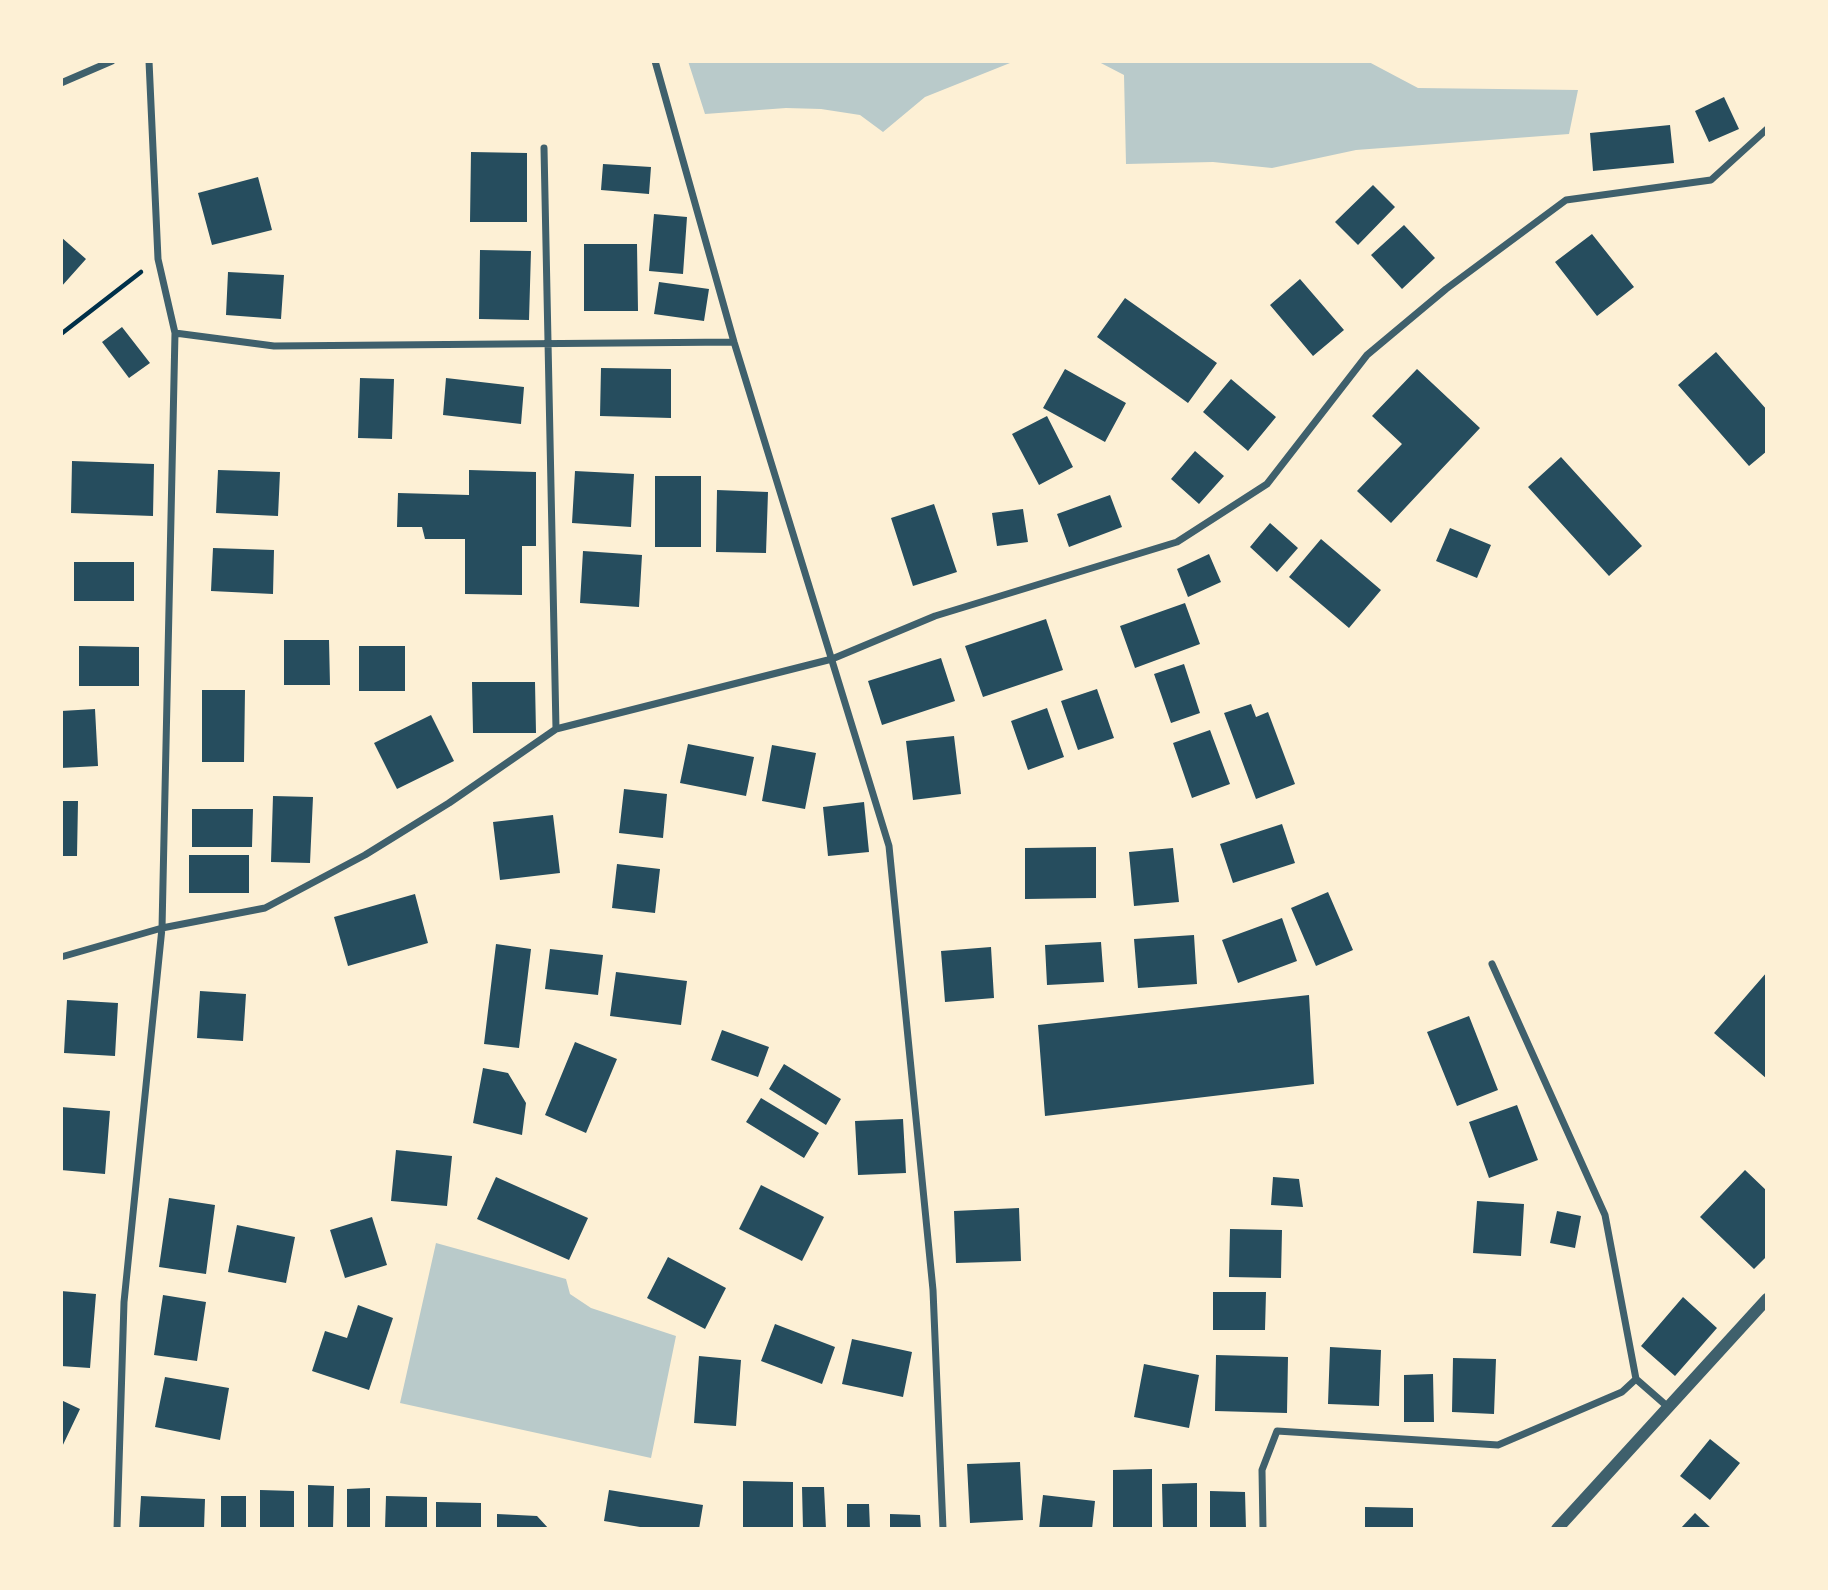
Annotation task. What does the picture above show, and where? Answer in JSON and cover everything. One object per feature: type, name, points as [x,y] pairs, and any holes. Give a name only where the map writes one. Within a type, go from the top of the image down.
[{"type":"street","points":[[61,83],[112,61]]},
{"type":"street","points":[[117,1529],[124,1302],[162,928],[175,333],[158,259],[149,61]]},
{"type":"street","points":[[655,61],[734,342],[889,846],[933,1290],[943,1529]]},
{"type":"street","points":[[61,957],[162,928],[265,908],[365,855],[449,803],[556,729],[832,659],[935,615],[1177,542],[1267,484],[1367,355],[1446,289],[1566,200],[1711,180],[1766,131]]},
{"type":"street","points":[[544,148],[556,729]]},
{"type":"street","points":[[175,333],[274,346],[734,342]]},
{"type":"street","points":[[1492,964],[1605,1214],[1636,1379],[1668,1407]]},
{"type":"street","points":[[1557,1529],[1767,1299]]},
{"type":"street","points":[[1263,1529],[1262,1470],[1277,1431],[1498,1445],[1622,1392],[1636,1379]]},
{"type":"path","points":[[61,334],[158,259]]},
{"type":"shaded area","points":[[688,61],[1015,61],[925,97],[883,132],[860,115],[821,109],[786,108],[705,114]]},
{"type":"shaded area","points":[[1097,61],[1367,61],[1418,88],[1578,90],[1569,134],[1356,150],[1272,168],[1213,162],[1126,164],[1124,75]]},
{"type":"shaded area","points":[[436,1243],[566,1279],[570,1294],[591,1308],[676,1336],[651,1458],[400,1403]]},
{"type":"building","points":[[1724,97],[1739,129],[1709,142],[1695,111]]},
{"type":"building","points":[[1670,125],[1674,163],[1593,171],[1590,133]]},
{"type":"building","points":[[471,152],[527,153],[527,222],[470,222]]},
{"type":"building","points":[[603,164],[651,167],[649,194],[601,190]]},
{"type":"building","points":[[258,177],[272,230],[212,245],[198,193]]},
{"type":"building","points":[[1373,185],[1395,207],[1358,245],[1335,222]]},
{"type":"building","points":[[654,214],[687,217],[683,274],[649,271]]},
{"type":"building","points":[[1404,225],[1435,258],[1402,289],[1371,255]]},
{"type":"building","points":[[1592,234],[1634,287],[1597,316],[1555,262]]},
{"type":"building","points":[[61,237],[86,259],[61,287]]},
{"type":"building","points":[[584,244],[637,244],[638,311],[584,311]]},
{"type":"building","points":[[480,250],[531,251],[529,320],[479,319]]},
{"type":"building","points":[[228,272],[284,275],[281,319],[226,315]]},
{"type":"building","points":[[1300,279],[1344,330],[1313,356],[1270,305]]},
{"type":"building","points":[[659,282],[709,289],[704,321],[654,314]]},
{"type":"building","points":[[1125,298],[1217,363],[1188,403],[1097,337]]},
{"type":"building","points":[[122,327],[150,363],[129,378],[102,342]]},
{"type":"building","points":[[1716,352],[1767,410],[1767,451],[1749,466],[1678,385]]},
{"type":"building","points":[[601,368],[671,369],[671,418],[600,416]]},
{"type":"building","points":[[1065,369],[1126,403],[1105,442],[1043,408]]},
{"type":"building","points":[[1417,369],[1480,428],[1391,523],[1357,491],[1402,444],[1372,416]]},
{"type":"building","points":[[360,378],[394,379],[392,439],[358,438]]},
{"type":"building","points":[[446,378],[524,387],[521,424],[443,415]]},
{"type":"building","points":[[1231,379],[1276,417],[1248,451],[1203,412]]},
{"type":"building","points":[[1047,416],[1073,467],[1039,485],[1012,434]]},
{"type":"building","points":[[1195,451],[1224,476],[1199,504],[1171,479]]},
{"type":"building","points":[[1561,457],[1642,546],[1609,576],[1528,487]]},
{"type":"building","points":[[72,461],[154,464],[153,516],[71,513]]},
{"type":"building","points":[[218,470],[280,472],[278,516],[216,513]]},
{"type":"building","points":[[469,470],[536,472],[536,546],[522,546],[522,595],[465,594],[465,539],[425,539],[422,527],[397,527],[398,493],[469,495]]},
{"type":"building","points":[[575,471],[634,474],[631,527],[572,523]]},
{"type":"building","points":[[655,476],[701,476],[701,547],[655,547]]},
{"type":"building","points":[[717,490],[768,492],[766,553],[716,552]]},
{"type":"building","points":[[1110,495],[1122,527],[1069,547],[1057,514]]},
{"type":"building","points":[[934,504],[957,572],[913,586],[891,518]]},
{"type":"building","points":[[1023,509],[1028,542],[997,546],[992,513]]},
{"type":"building","points":[[1270,523],[1298,548],[1277,572],[1250,547]]},
{"type":"building","points":[[1450,528],[1491,545],[1477,578],[1436,561]]},
{"type":"building","points":[[1321,539],[1381,590],[1349,628],[1289,577]]},
{"type":"building","points":[[213,548],[274,550],[273,594],[211,591]]},
{"type":"building","points":[[583,551],[642,555],[639,607],[580,603]]},
{"type":"building","points":[[1209,554],[1221,582],[1188,597],[1177,569]]},
{"type":"building","points":[[74,562],[134,562],[134,601],[74,601]]},
{"type":"building","points":[[1185,603],[1200,644],[1135,668],[1120,626]]},
{"type":"building","points":[[1046,619],[1063,670],[983,697],[965,646]]},
{"type":"building","points":[[284,640],[329,640],[330,685],[284,685]]},
{"type":"building","points":[[79,646],[139,647],[139,686],[79,686]]},
{"type":"building","points":[[359,646],[405,646],[405,691],[359,691]]},
{"type":"building","points":[[941,658],[955,701],[882,725],[868,681]]},
{"type":"building","points":[[1184,664],[1200,713],[1171,723],[1154,674]]},
{"type":"building","points":[[472,682],[535,682],[536,733],[473,733]]},
{"type":"building","points":[[1097,689],[1114,738],[1078,750],[1061,701]]},
{"type":"building","points":[[202,690],[245,690],[244,762],[202,762]]},
{"type":"building","points":[[1251,704],[1256,717],[1268,712],[1295,784],[1256,799],[1224,713]]},
{"type":"building","points":[[1047,708],[1064,757],[1028,770],[1011,721]]},
{"type":"building","points":[[95,709],[98,766],[61,768],[61,711]]},
{"type":"building","points":[[431,715],[454,761],[397,789],[374,743]]},
{"type":"building","points":[[1210,730],[1230,784],[1192,798],[1173,743]]},
{"type":"building","points":[[954,736],[961,794],[913,800],[906,741]]},
{"type":"building","points":[[688,744],[754,757],[746,796],[680,783]]},
{"type":"building","points":[[772,745],[816,753],[805,809],[762,801]]},
{"type":"building","points":[[624,789],[667,794],[663,838],[619,833]]},
{"type":"building","points":[[273,796],[313,797],[310,863],[271,862]]},
{"type":"building","points":[[61,801],[78,801],[77,856],[61,856]]},
{"type":"building","points":[[864,802],[869,852],[828,856],[823,807]]},
{"type":"building","points":[[192,809],[253,809],[252,847],[192,847]]},
{"type":"building","points":[[553,815],[560,873],[500,880],[493,822]]},
{"type":"building","points":[[1282,824],[1295,863],[1233,883],[1220,844]]},
{"type":"building","points":[[1096,847],[1096,898],[1025,899],[1025,848]]},
{"type":"building","points":[[1173,848],[1179,902],[1134,906],[1129,852]]},
{"type":"building","points":[[189,855],[249,855],[249,893],[189,893]]},
{"type":"building","points":[[617,864],[660,869],[655,913],[612,908]]},
{"type":"building","points":[[1328,892],[1353,950],[1316,966],[1291,908]]},
{"type":"building","points":[[415,894],[428,943],[348,966],[334,917]]},
{"type":"building","points":[[1282,918],[1297,961],[1238,983],[1222,940]]},
{"type":"building","points":[[1194,935],[1197,984],[1138,988],[1134,939]]},
{"type":"building","points":[[1101,942],[1104,982],[1047,985],[1045,945]]},
{"type":"building","points":[[496,944],[531,949],[519,1048],[484,1044]]},
{"type":"building","points":[[991,947],[994,998],[945,1002],[941,951]]},
{"type":"building","points":[[550,949],[603,955],[598,995],[545,989]]},
{"type":"building","points":[[616,972],[687,981],[681,1025],[610,1016]]},
{"type":"building","points":[[1767,972],[1767,1079],[1714,1033]]},
{"type":"building","points":[[200,991],[246,994],[243,1041],[197,1038]]},
{"type":"building","points":[[1309,995],[1314,1084],[1045,1116],[1038,1025]]},
{"type":"building","points":[[67,1000],[118,1003],[115,1056],[64,1053]]},
{"type":"building","points":[[1469,1016],[1498,1090],[1457,1106],[1427,1032]]},
{"type":"building","points":[[722,1030],[769,1047],[758,1077],[711,1060]]},
{"type":"building","points":[[575,1042],[617,1059],[586,1133],[545,1115]]},
{"type":"building","points":[[784,1064],[841,1099],[826,1125],[769,1089]]},
{"type":"building","points":[[483,1068],[508,1073],[526,1103],[522,1135],[473,1123]]},
{"type":"building","points":[[761,1098],[819,1133],[804,1158],[746,1122]]},
{"type":"building","points":[[1517,1105],[1538,1160],[1489,1178],[1469,1122]]},
{"type":"building","points":[[61,1107],[110,1111],[105,1174],[61,1170]]},
{"type":"building","points":[[903,1119],[906,1173],[858,1175],[855,1121]]},
{"type":"building","points":[[396,1150],[452,1156],[447,1206],[391,1201]]},
{"type":"building","points":[[1745,1170],[1767,1191],[1767,1256],[1754,1269],[1700,1217]]},
{"type":"building","points":[[496,1177],[588,1218],[569,1260],[477,1219]]},
{"type":"building","points":[[1273,1177],[1299,1179],[1303,1207],[1271,1205]]},
{"type":"building","points":[[761,1185],[824,1217],[802,1261],[739,1229]]},
{"type":"building","points":[[169,1198],[215,1205],[206,1274],[159,1267]]},
{"type":"building","points":[[1477,1201],[1524,1204],[1521,1256],[1473,1253]]},
{"type":"building","points":[[1019,1208],[1021,1261],[956,1263],[954,1211]]},
{"type":"building","points":[[1557,1211],[1581,1216],[1575,1248],[1550,1243]]},
{"type":"building","points":[[372,1217],[387,1265],[345,1278],[330,1230]]},
{"type":"building","points":[[237,1225],[295,1237],[286,1283],[228,1272]]},
{"type":"building","points":[[1230,1229],[1282,1230],[1281,1278],[1229,1277]]},
{"type":"building","points":[[668,1257],[726,1288],[705,1329],[647,1298]]},
{"type":"building","points":[[61,1291],[96,1294],[90,1368],[61,1366]]},
{"type":"building","points":[[1213,1292],[1266,1292],[1265,1330],[1213,1330]]},
{"type":"building","points":[[163,1295],[206,1302],[197,1361],[154,1355]]},
{"type":"building","points":[[1683,1297],[1717,1328],[1675,1376],[1641,1346]]},
{"type":"building","points":[[358,1305],[393,1318],[369,1390],[312,1371],[325,1331],[347,1338]]},
{"type":"building","points":[[775,1324],[835,1347],[822,1384],[761,1361]]},
{"type":"building","points":[[852,1339],[912,1352],[903,1397],[842,1384]]},
{"type":"building","points":[[1330,1347],[1381,1350],[1379,1406],[1328,1404]]},
{"type":"building","points":[[1216,1355],[1288,1357],[1287,1413],[1215,1411]]},
{"type":"building","points":[[699,1356],[741,1360],[736,1426],[694,1423]]},
{"type":"building","points":[[1453,1358],[1496,1359],[1494,1414],[1452,1412]]},
{"type":"building","points":[[1144,1364],[1199,1375],[1189,1428],[1134,1417]]},
{"type":"building","points":[[1433,1374],[1434,1422],[1404,1422],[1404,1375]]},
{"type":"building","points":[[165,1377],[229,1388],[220,1440],[155,1427]]},
{"type":"building","points":[[61,1400],[80,1409],[61,1449]]},
{"type":"building","points":[[1710,1439],[1740,1463],[1710,1500],[1680,1476]]},
{"type":"building","points":[[1020,1462],[1023,1520],[970,1523],[967,1464]]},
{"type":"building","points":[[1152,1469],[1152,1529],[1113,1529],[1113,1470]]},
{"type":"building","points":[[743,1481],[793,1482],[793,1529],[743,1529]]},
{"type":"building","points":[[1197,1483],[1197,1529],[1163,1529],[1162,1484]]},
{"type":"building","points":[[308,1485],[334,1486],[333,1529],[308,1529]]},
{"type":"building","points":[[802,1487],[824,1487],[826,1529],[803,1529]]},
{"type":"building","points":[[370,1488],[370,1529],[347,1529],[347,1489]]},
{"type":"building","points":[[260,1490],[294,1491],[294,1529],[260,1529]]},
{"type":"building","points":[[609,1490],[703,1505],[699,1529],[652,1529],[604,1521]]},
{"type":"building","points":[[1210,1491],[1245,1492],[1246,1529],[1210,1529]]},
{"type":"building","points":[[1043,1495],[1095,1501],[1092,1529],[1039,1529]]},
{"type":"building","points":[[141,1496],[205,1499],[204,1529],[139,1529]]},
{"type":"building","points":[[221,1496],[246,1496],[246,1529],[221,1529]]},
{"type":"building","points":[[386,1496],[427,1497],[427,1529],[385,1529]]},
{"type":"building","points":[[436,1502],[481,1503],[481,1529],[436,1529]]},
{"type":"building","points":[[847,1504],[869,1504],[870,1529],[847,1529]]},
{"type":"building","points":[[1365,1507],[1413,1508],[1413,1529],[1365,1529]]},
{"type":"building","points":[[1695,1513],[1712,1529],[1680,1529]]},
{"type":"building","points":[[497,1514],[537,1516],[549,1529],[497,1529]]},
{"type":"building","points":[[890,1514],[920,1515],[921,1529],[890,1529]]}]
